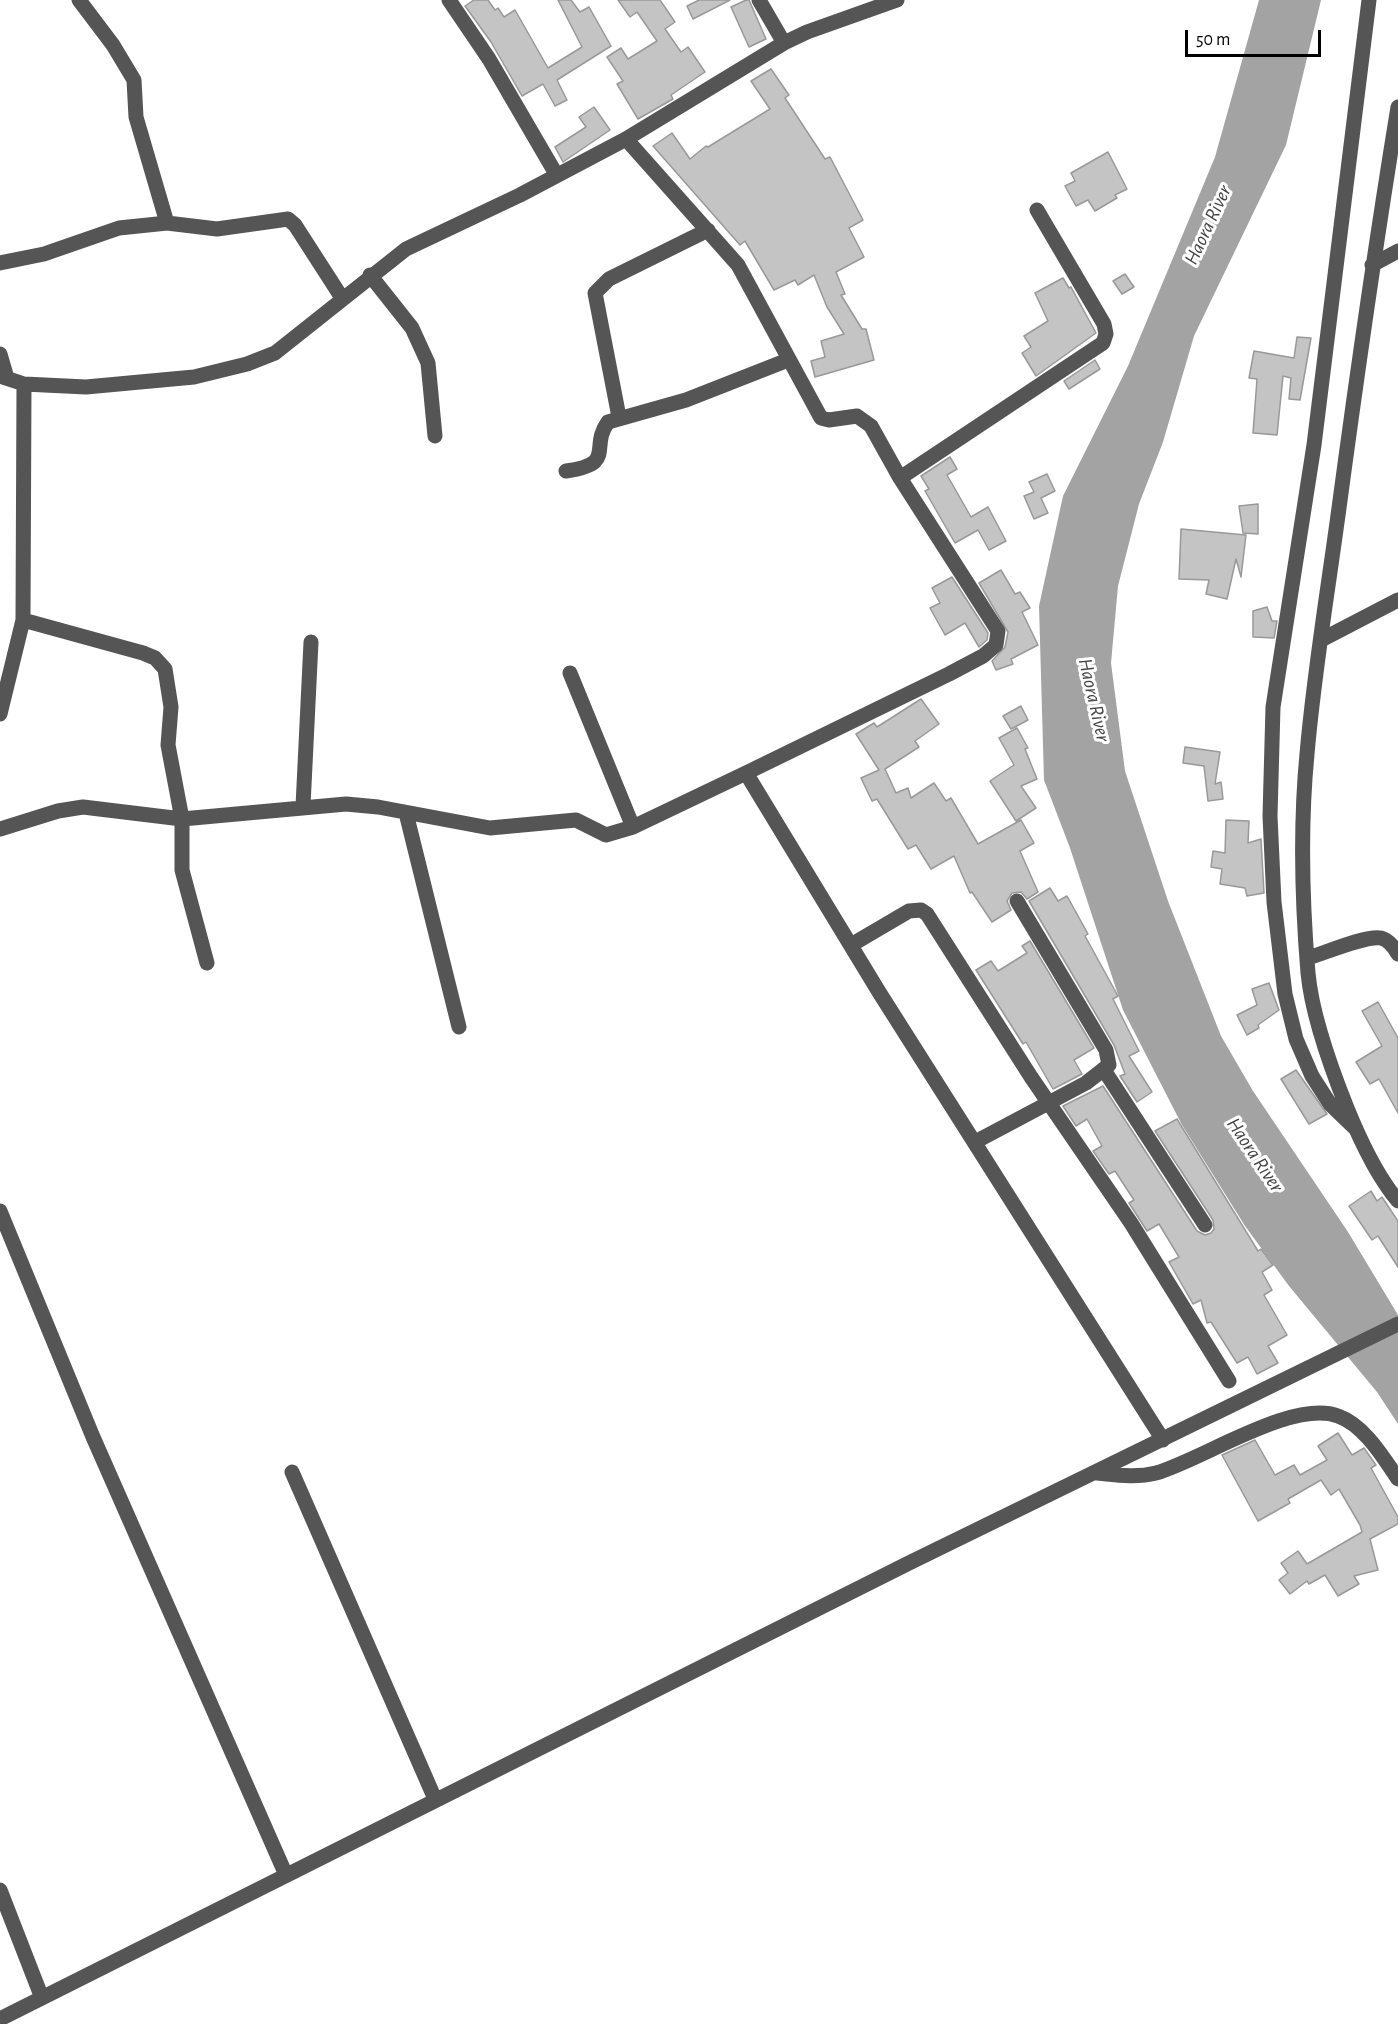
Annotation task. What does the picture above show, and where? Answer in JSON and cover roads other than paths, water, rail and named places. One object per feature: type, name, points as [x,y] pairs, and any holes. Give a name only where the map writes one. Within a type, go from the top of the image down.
[{"type":"street","points":[[79,0],[134,80],[136,117],[167,224]]},
{"type":"street","points":[[449,0],[489,59],[556,174]]},
{"type":"street","points":[[759,0],[784,43]]},
{"type":"street","points":[[0,354],[3,377],[24,384],[86,387],[194,377],[225,371],[275,352],[312,325],[370,275],[406,249],[626,139],[784,43],[807,32],[897,0]]},
{"type":"street","points":[[1356,1129],[1329,1104],[1312,1076],[1296,1039],[1286,994],[1274,902],[1270,816],[1274,708],[1314,445],[1369,0]]},
{"type":"street","points":[[1398,107],[1372,264],[1321,640],[1307,753],[1302,825],[1308,974],[1322,1033],[1338,1087],[1356,1129],[1388,1190],[1398,1201]]},
{"type":"street","points":[[0,829],[50,813],[83,807],[182,819],[303,807],[359,805],[490,828],[565,819],[580,821],[606,835],[633,827],[983,656],[999,640],[998,631],[900,478],[871,426],[857,416],[829,420],[821,418],[788,360],[746,277],[708,230],[626,139]]},
{"type":"street","points":[[900,478],[1103,343],[1106,334],[1104,324],[1037,210]]},
{"type":"street","points":[[0,263],[44,254],[118,228],[167,224],[217,230],[283,218],[292,220],[342,298]]},
{"type":"street","points":[[619,417],[595,294],[609,279],[708,230]]},
{"type":"street","points":[[1372,264],[1398,251]]},
{"type":"street","points":[[370,275],[412,328],[428,363],[435,436]]},
{"type":"street","points":[[566,471],[584,468],[595,461],[602,447],[604,429],[609,422],[619,417],[686,400],[788,360]]},
{"type":"street","points":[[0,714],[23,620],[24,384]]},
{"type":"street","points":[[1321,640],[1398,600]]},
{"type":"street","points":[[23,620],[143,653],[160,661],[165,669],[171,707],[168,745],[182,819],[182,870],[207,963]]},
{"type":"street","points":[[303,807],[311,642]]},
{"type":"street","points":[[570,673],[633,827]]},
{"type":"street","points":[[746,773],[851,945],[1162,1440]]},
{"type":"street","points":[[406,813],[459,1027]]},
{"type":"street","points":[[975,1142],[1048,1103],[1109,1065],[1106,1050],[1017,901]]},
{"type":"street","points":[[851,945],[909,910],[921,910],[927,914],[1048,1103],[1131,1223],[1230,1381]]},
{"type":"street","points":[[1308,958],[1371,938],[1382,938],[1398,954]]},
{"type":"street","points":[[1104,1070],[1205,1225]]},
{"type":"street","points":[[0,1210],[89,1426],[286,1875]]},
{"type":"street","points":[[0,2019],[911,1562],[1097,1473],[1398,1323]]},
{"type":"street","points":[[1097,1473],[1128,1476],[1158,1472],[1263,1428],[1303,1415],[1324,1413],[1340,1416],[1362,1433],[1398,1479]]},
{"type":"street","points":[[292,1472],[435,1799]]},
{"type":"street","points":[[0,1890],[42,1998]]},
{"type":"water","name":"Haora River","points":[[1259,0],[1321,0],[1286,145],[1194,336],[1163,442],[1139,504],[1118,586],[1111,663],[1125,771],[1168,901],[1221,1036],[1253,1091],[1348,1232],[1398,1315],[1398,1424],[1377,1392],[1289,1286],[1245,1226],[1182,1125],[1123,1010],[1070,848],[1044,780],[1039,606],[1063,496],[1128,366],[1215,157]]}]
